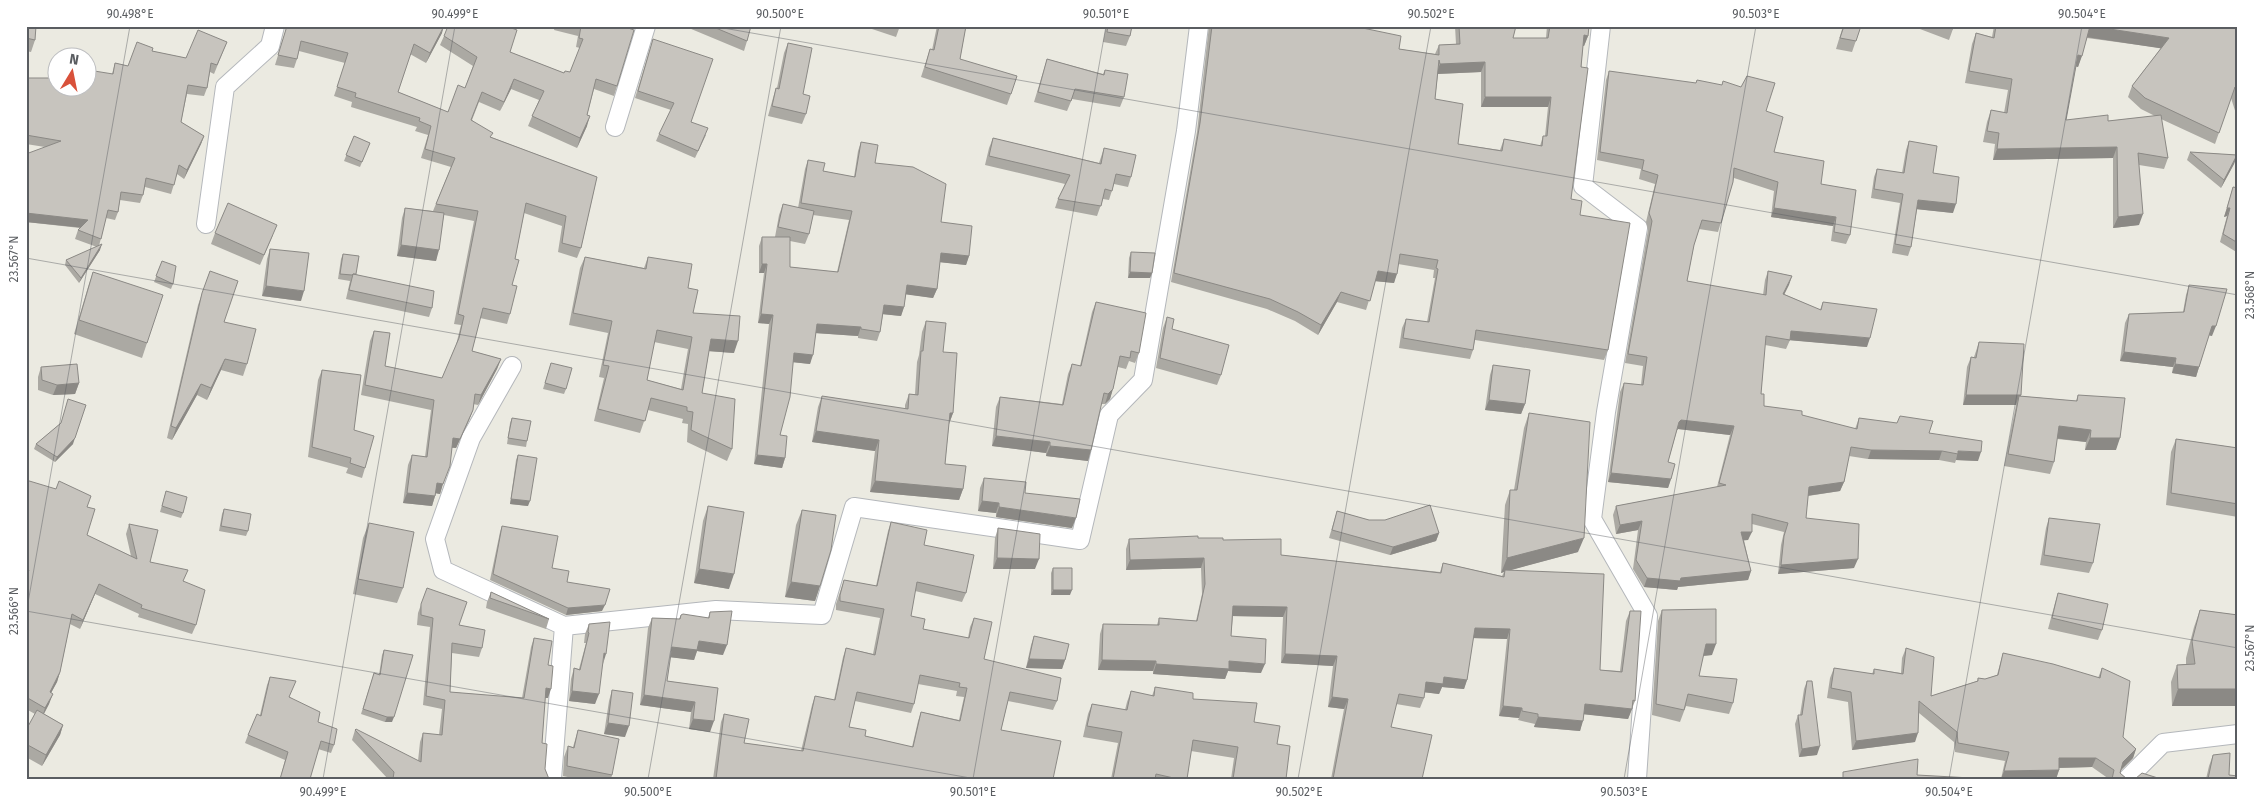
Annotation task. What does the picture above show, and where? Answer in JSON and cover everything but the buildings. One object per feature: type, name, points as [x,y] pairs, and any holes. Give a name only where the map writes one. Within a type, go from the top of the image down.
[{"type":"street","points":[[206,224],[225,87],[270,46],[275,26]]},
{"type":"street","points":[[615,127],[646,26]]},
{"type":"street","points":[[512,366],[471,438],[435,539],[443,570],[564,626],[716,610],[822,615],[854,507],[1080,540],[1109,415],[1143,380],[1186,131],[1199,26]]},
{"type":"street","points":[[1601,26],[1582,186],[1638,228],[1606,412],[1592,519],[1648,616],[1637,779]]},
{"type":"street","points":[[552,779],[564,626]]},
{"type":"street","points":[[2127,779],[2163,743],[2238,734]]}]
